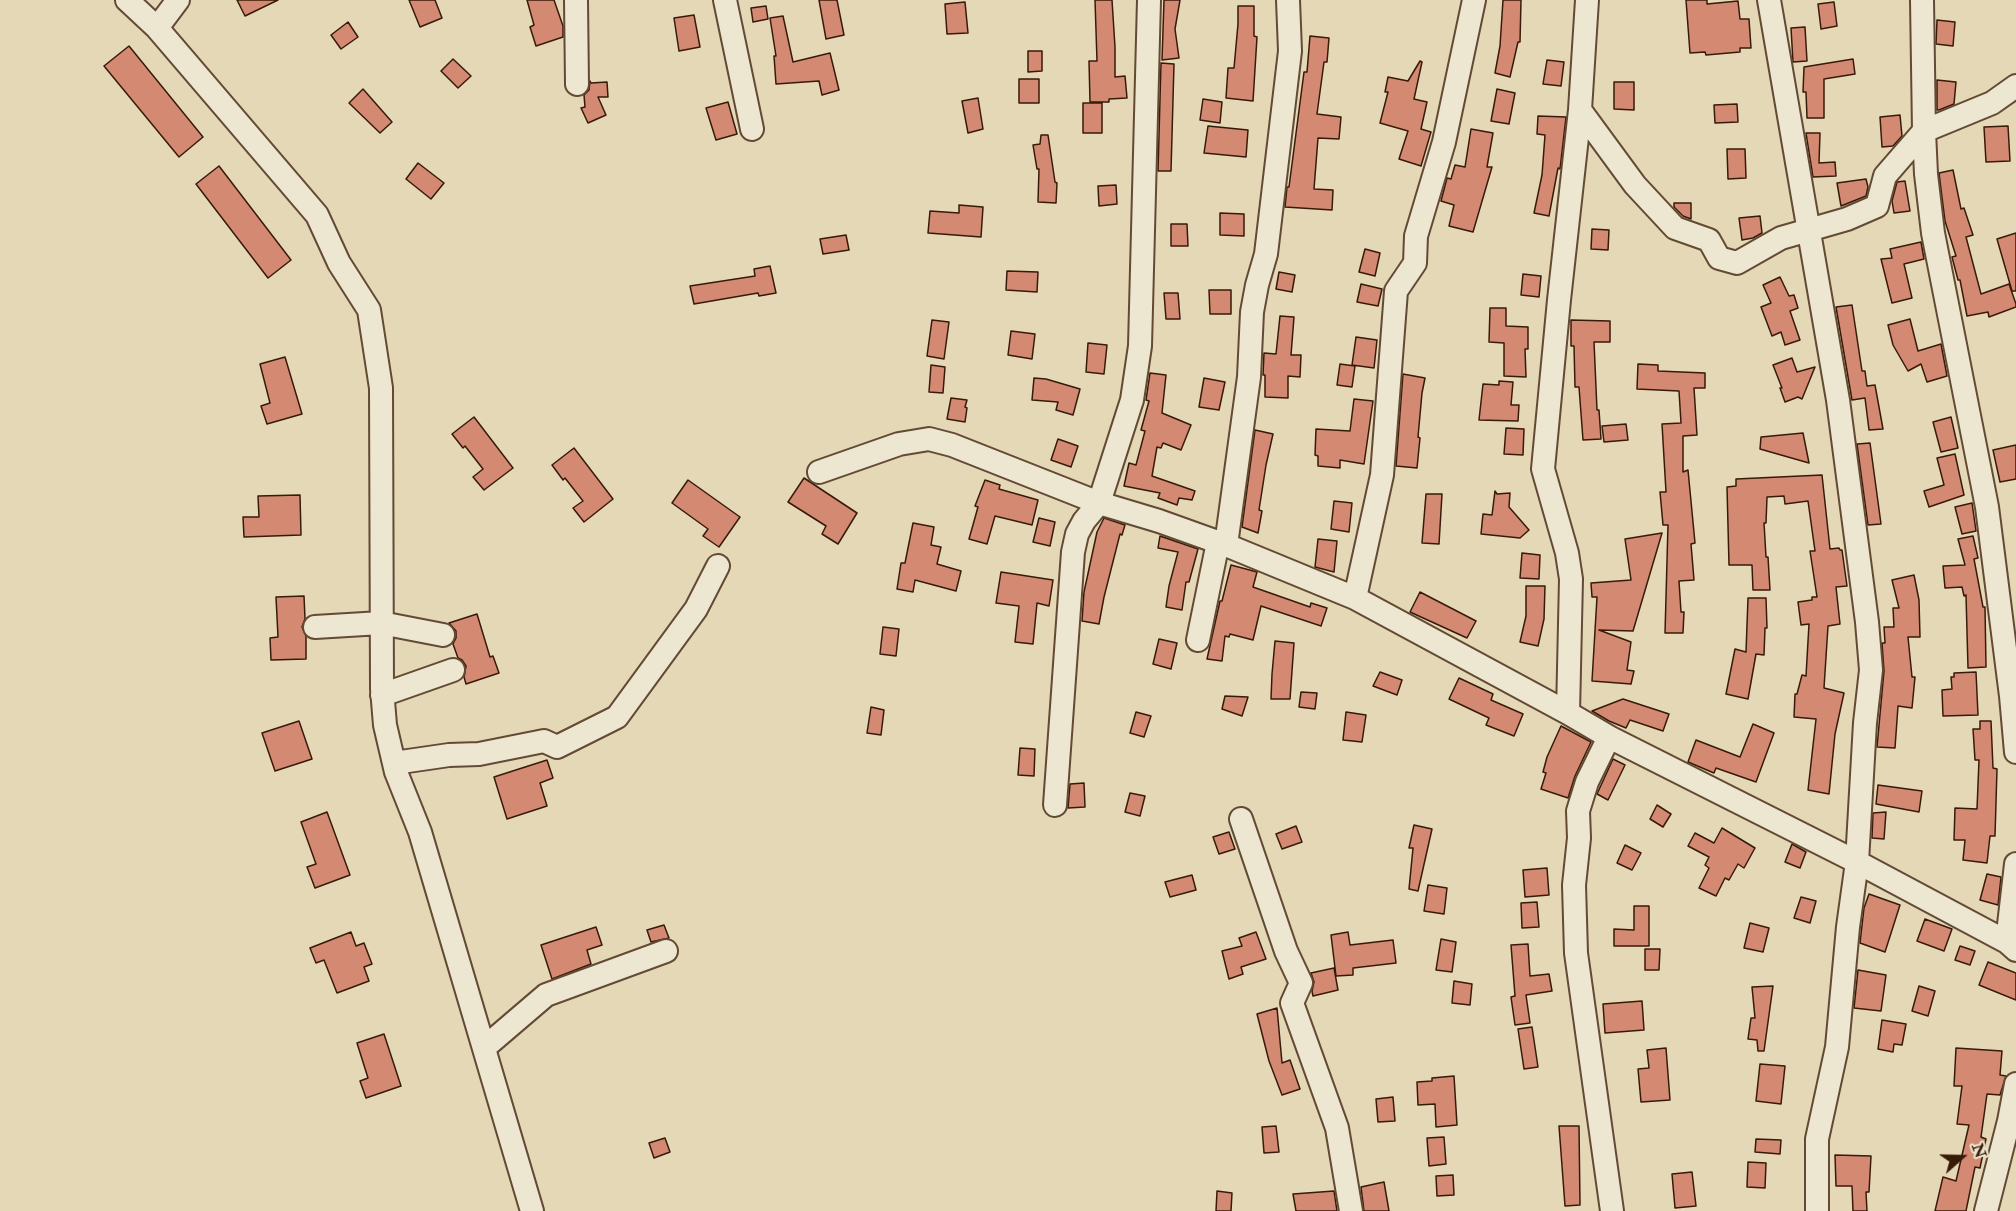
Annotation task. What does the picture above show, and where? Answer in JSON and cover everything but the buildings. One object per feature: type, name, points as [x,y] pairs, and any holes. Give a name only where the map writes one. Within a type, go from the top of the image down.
[{"type":"street","points":[[127,0],[157,28],[317,215],[339,263],[369,310],[381,388],[382,695],[386,725],[394,763],[420,832],[532,1211]]},
{"type":"street","points":[[157,28],[178,0]]},
{"type":"street","points":[[576,0],[577,84]]},
{"type":"street","points":[[725,0],[752,129]]},
{"type":"street","points":[[1055,805],[1073,552],[1077,534],[1084,521],[1099,503],[1132,400],[1140,346],[1149,0]]},
{"type":"street","points":[[1198,640],[1222,544],[1249,377],[1252,312],[1266,254],[1290,51],[1288,0]]},
{"type":"street","points":[[1355,598],[1382,475],[1396,291],[1415,263],[1416,236],[1444,142],[1474,0]]},
{"type":"street","points":[[1568,714],[1571,579],[1567,553],[1543,469],[1580,110],[1587,0]]},
{"type":"street","points":[[1769,0],[1839,412],[1867,622],[1871,670],[1865,723],[1857,862],[1848,927],[1838,1047],[1817,1139],[1817,1211]]},
{"type":"street","points":[[1922,0],[1924,132],[1933,233],[1987,507],[2016,752]]},
{"type":"street","points":[[1580,110],[1635,185],[1675,228],[1709,240],[1719,258],[1737,263],[1781,237],[1847,219],[1877,206],[1885,176],[1924,132],[1992,103],[2016,86]]},
{"type":"street","points":[[819,471],[899,444],[929,439],[952,445],[1099,503],[1159,521],[1222,544],[1355,598],[1609,737],[1857,862],[2011,946],[2016,864]]},
{"type":"street","points":[[394,763],[449,755],[479,754],[544,741],[557,747],[617,717],[696,609],[718,566]]},
{"type":"street","points":[[315,627],[381,623],[443,635]]},
{"type":"street","points":[[382,695],[453,670]]},
{"type":"street","points":[[1609,737],[1587,782],[1578,811],[1579,838],[1574,885],[1576,952],[1612,1211]]},
{"type":"street","points":[[1241,819],[1286,951],[1301,983],[1292,1003],[1337,1128],[1351,1211]]},
{"type":"street","points":[[484,1048],[546,994],[666,951]]},
{"type":"street","points":[[1986,1211],[2016,1084]]}]
